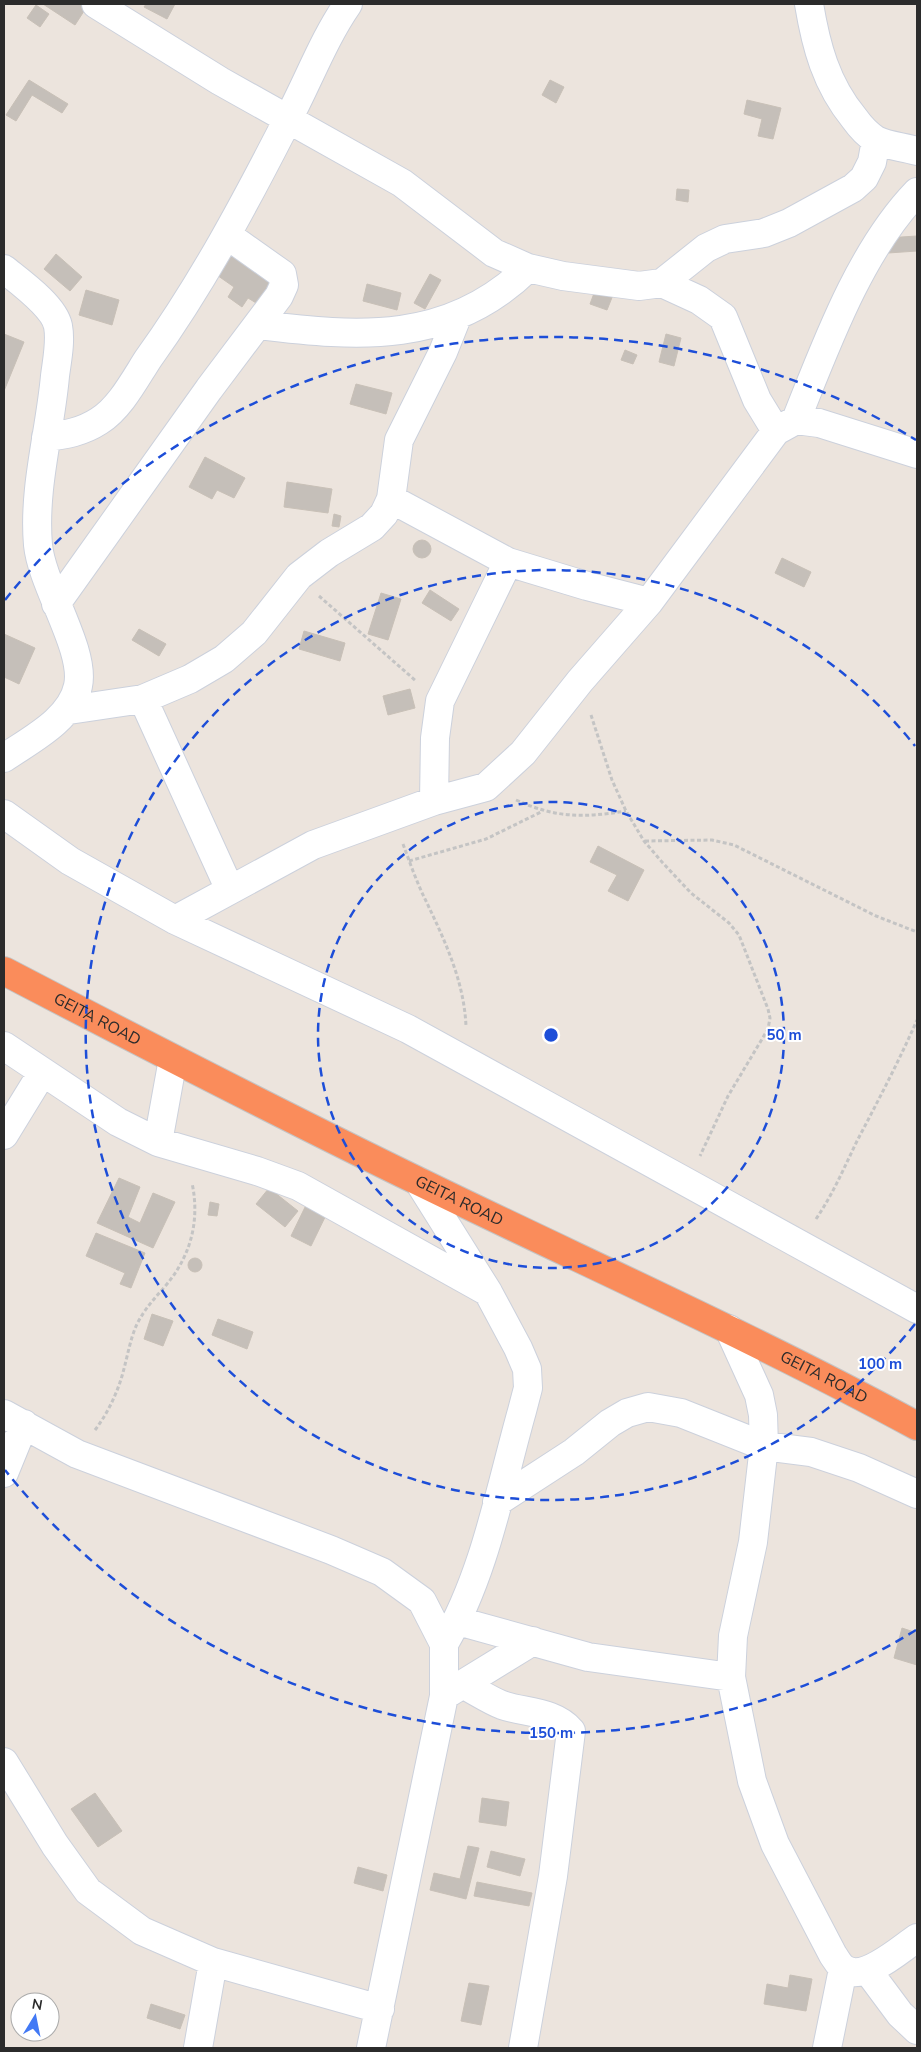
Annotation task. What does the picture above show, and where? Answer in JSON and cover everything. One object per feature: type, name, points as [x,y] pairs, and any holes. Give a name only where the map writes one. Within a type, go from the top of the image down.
[{"type":"highway","name":"GEITA ROAD","points":[[4,971],[173,1059],[420,1182],[729,1329],[917,1426]]},
{"type":"street","points":[[96,4],[220,81],[402,182],[474,240],[494,253],[528,268],[563,276],[639,286],[662,283],[706,248],[725,239],[764,233],[853,188],[864,178],[872,162],[876,140]]},
{"type":"street","points":[[46,438],[75,433],[101,420],[119,401],[170,329],[227,235],[288,119],[319,54],[348,4]]},
{"type":"street","points":[[809,4],[815,36],[827,76],[845,107],[859,125],[876,140],[917,151]]},
{"type":"street","points":[[175,920],[313,845],[434,801],[486,787],[523,753],[580,681],[649,602],[786,426],[858,277],[898,212],[917,192]]},
{"type":"street","points":[[56,604],[209,389],[258,325],[284,285],[282,274],[227,235]]},
{"type":"street","points":[[258,325],[360,335],[404,330],[457,317],[512,284],[528,268]]},
{"type":"street","points":[[4,270],[25,286],[48,309],[58,325],[59,340],[54,391],[37,502],[38,547],[56,604],[78,659],[78,686],[69,710]]},
{"type":"street","points":[[662,283],[699,300],[723,317],[757,400],[786,426],[819,423],[917,454]]},
{"type":"street","points":[[4,758],[69,710],[143,699],[190,679],[224,658],[254,633],[299,576],[328,553],[372,528],[384,514],[391,499],[399,440],[443,352],[457,317]]},
{"type":"street","points":[[391,499],[508,562],[587,586],[649,602]]},
{"type":"street","points":[[434,801],[435,738],[440,701],[508,562]]},
{"type":"street","points":[[143,699],[230,890]]},
{"type":"street","points":[[4,814],[70,861],[175,920],[408,1029],[917,1309]]},
{"type":"street","points":[[4,1046],[118,1122],[167,1146],[257,1171],[298,1186],[488,1292]]},
{"type":"street","points":[[167,1146],[173,1059]]},
{"type":"street","points":[[4,1135],[42,1073]]},
{"type":"street","points":[[420,1182],[488,1292],[518,1348],[527,1369],[528,1388],[474,1580],[458,1620],[444,1644]]},
{"type":"street","points":[[729,1329],[759,1395],[764,1446],[753,1542],[733,1636],[731,1677],[752,1781],[774,1844],[833,1955],[856,1970],[917,2030]]},
{"type":"street","points":[[497,1502],[574,1452],[610,1423],[627,1413],[648,1407],[681,1413],[764,1446],[819,1455],[859,1468],[917,1494]]},
{"type":"street","points":[[4,1473],[14,1419],[77,1454],[331,1550],[382,1572],[422,1601],[444,1644],[454,1690],[371,2048]]},
{"type":"street","points":[[458,1620],[588,1657],[731,1677]]},
{"type":"street","points":[[454,1690],[533,1641]]},
{"type":"street","points":[[454,1690],[552,1718],[564,1723],[571,1731],[553,1876],[523,2048]]},
{"type":"street","points":[[4,1762],[55,1845],[88,1891],[142,1931],[213,1962],[380,2009]]},
{"type":"street","points":[[827,2048],[856,1970],[917,1938]]},
{"type":"street","points":[[198,2048],[213,1962]]},
{"type":"path","points":[[299,576],[337,614],[440,701]]},
{"type":"path","points":[[580,681],[609,772],[626,812],[644,841],[691,893],[729,923],[739,936],[762,991],[770,1018],[768,1029],[728,1096],[686,1183]]},
{"type":"path","points":[[486,787],[542,811],[574,816],[626,812]]},
{"type":"path","points":[[409,861],[486,839],[542,811]]},
{"type":"path","points":[[391,816],[444,939],[456,973],[465,1012],[467,1062]]},
{"type":"path","points":[[644,841],[704,839],[734,845],[876,916],[917,932]]},
{"type":"path","points":[[798,1244],[832,1195],[857,1142],[887,1086],[917,1020]]},
{"type":"path","points":[[77,1454],[108,1413],[122,1378],[137,1325],[150,1302],[179,1267],[189,1245],[196,1220],[196,1201],[191,1179],[167,1146]]},
{"type":"building","points":[[43,4],[79,4],[86,8],[75,25]]},
{"type":"building","points":[[146,4],[175,4],[167,19],[144,7]]},
{"type":"building","points":[[36,5],[49,14],[40,27],[27,18]]},
{"type":"building","points":[[29,80],[68,104],[62,113],[32,95],[16,121],[6,115]]},
{"type":"building","points":[[550,80],[564,87],[556,103],[542,95]]},
{"type":"building","points":[[747,100],[781,108],[773,139],[758,136],[762,119],[744,114]]},
{"type":"building","points":[[677,189],[689,190],[688,202],[676,200]]},
{"type":"building","points":[[917,236],[917,251],[888,253],[886,238]]},
{"type":"building","points":[[230,249],[278,282],[261,306],[248,298],[242,307],[228,297],[234,287],[214,273]]},
{"type":"building","points":[[56,254],[82,277],[70,291],[44,269]]},
{"type":"building","points":[[430,274],[441,280],[425,309],[414,303]]},
{"type":"building","points":[[367,284],[401,293],[397,310],[363,301]]},
{"type":"building","points":[[596,288],[613,295],[607,310],[590,304]]},
{"type":"building","points":[[86,290],[119,300],[112,325],[79,315]]},
{"type":"building","points":[[4,334],[24,342],[4,391]]},
{"type":"building","points":[[666,334],[681,338],[674,366],[659,362]]},
{"type":"building","points":[[625,350],[637,355],[633,364],[621,360]]},
{"type":"building","points":[[356,384],[392,393],[386,414],[350,404]]},
{"type":"building","points":[[205,457],[245,478],[234,498],[217,490],[212,499],[189,487]]},
{"type":"building","points":[[287,482],[332,489],[328,513],[284,507]]},
{"type":"building","points":[[334,514],[341,516],[339,527],[332,526]]},
{"type":"building","points":[[422,540],[428,543],[431,549],[428,555],[422,558],[416,555],[413,549],[416,543]]},
{"type":"building","points":[[782,558],[811,572],[804,587],[775,573]]},
{"type":"building","points":[[430,590],[459,609],[451,621],[422,603]]},
{"type":"building","points":[[381,593],[401,599],[388,640],[368,634]]},
{"type":"building","points":[[139,629],[166,644],[159,656],[132,640]]},
{"type":"building","points":[[304,631],[345,643],[340,661],[299,649]]},
{"type":"building","points":[[4,634],[35,648],[19,684],[4,677]]},
{"type":"building","points":[[410,689],[415,708],[388,715],[383,696]]},
{"type":"building","points":[[598,846],[644,870],[628,901],[608,891],[617,875],[590,862]]},
{"type":"building","points":[[119,1178],[140,1187],[128,1217],[140,1223],[153,1193],[175,1202],[153,1248],[97,1223]]},
{"type":"building","points":[[269,1188],[298,1211],[285,1227],[256,1204]]},
{"type":"building","points":[[308,1201],[328,1211],[311,1246],[291,1236]]},
{"type":"building","points":[[210,1202],[219,1204],[217,1216],[208,1215]]},
{"type":"building","points":[[96,1233],[145,1253],[131,1288],[120,1284],[125,1273],[86,1256]]},
{"type":"building","points":[[195,1258],[200,1260],[202,1265],[200,1270],[195,1272],[190,1270],[188,1265],[190,1260]]},
{"type":"building","points":[[152,1314],[173,1321],[163,1346],[144,1339]]},
{"type":"building","points":[[218,1319],[253,1332],[247,1349],[212,1335]]},
{"type":"building","points":[[902,1628],[917,1633],[917,1665],[894,1658]]},
{"type":"building","points":[[95,1793],[122,1831],[98,1847],[71,1809]]},
{"type":"building","points":[[482,1798],[509,1802],[506,1826],[479,1822]]},
{"type":"building","points":[[468,1846],[479,1848],[466,1899],[430,1890],[434,1873],[460,1879]]},
{"type":"building","points":[[491,1851],[525,1859],[520,1876],[487,1867]]},
{"type":"building","points":[[358,1867],[387,1875],[383,1891],[354,1883]]},
{"type":"building","points":[[477,1882],[532,1893],[529,1906],[474,1896]]},
{"type":"building","points":[[790,1975],[812,1979],[806,2011],[764,2004],[767,1984],[788,1988]]},
{"type":"building","points":[[469,1983],[489,1986],[481,2025],[461,2021]]},
{"type":"building","points":[[151,2004],[185,2015],[180,2029],[147,2018]]}]
